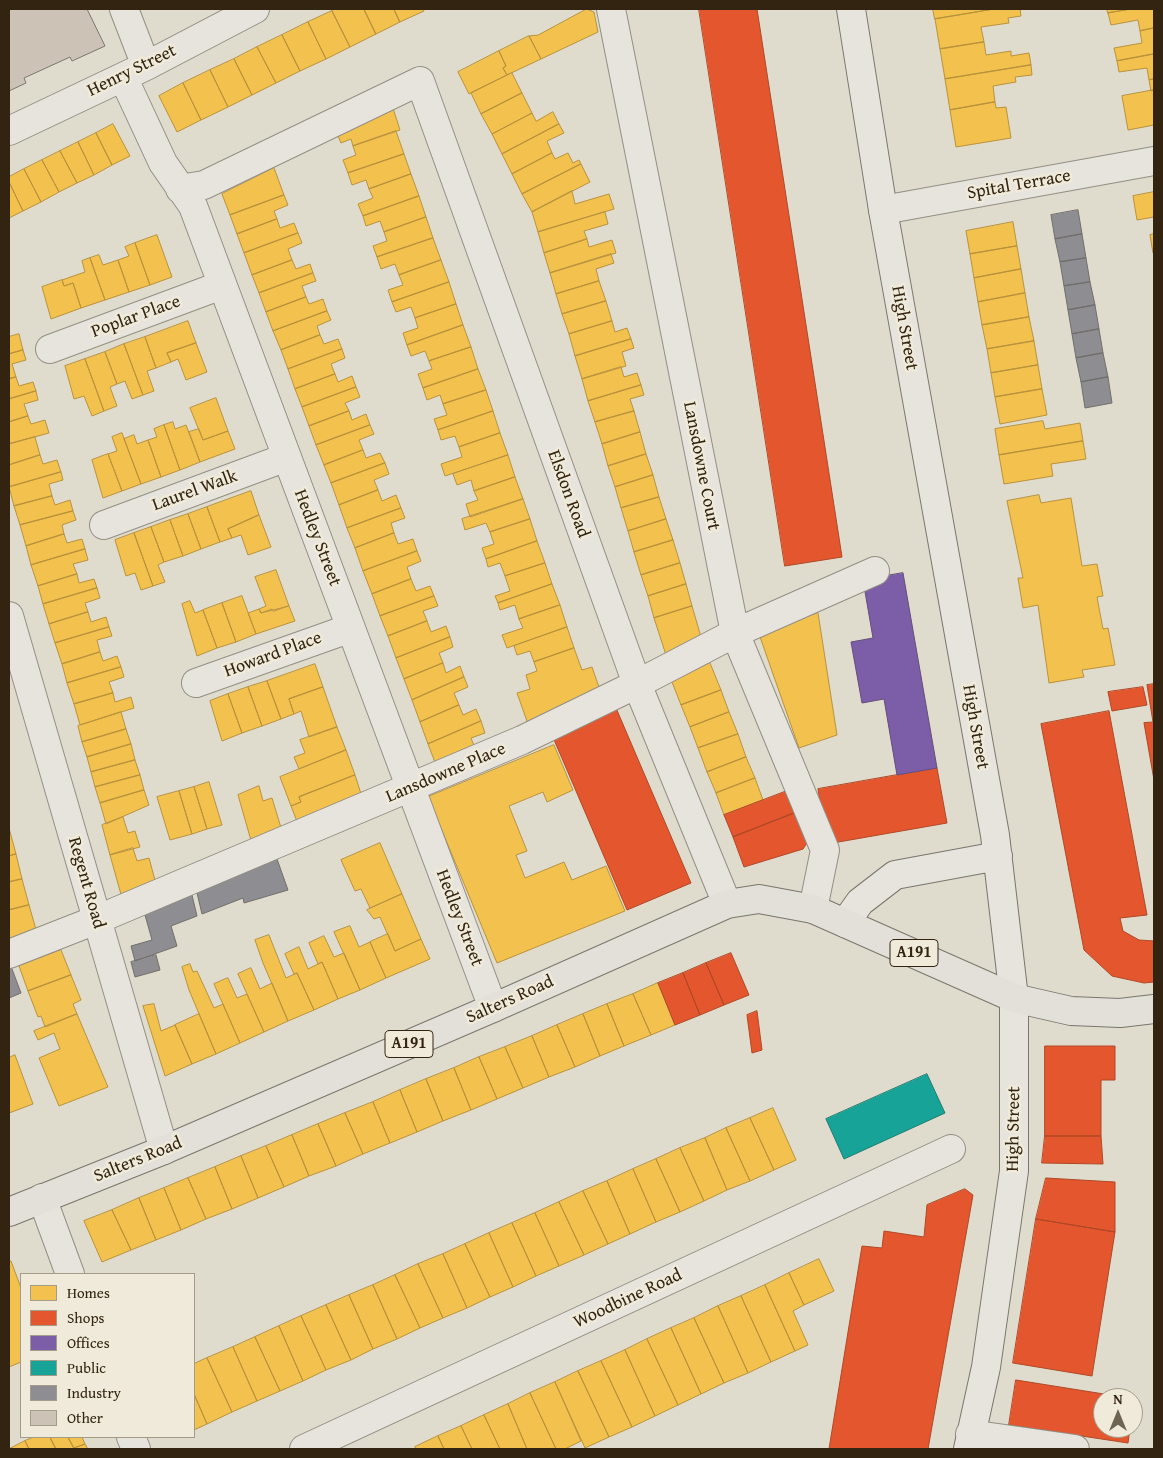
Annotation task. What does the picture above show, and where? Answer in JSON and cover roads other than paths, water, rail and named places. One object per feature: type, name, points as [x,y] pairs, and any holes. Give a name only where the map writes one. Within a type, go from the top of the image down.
[{"type":"main road","name":"Salters Road","points":[[9,1212],[164,1150],[493,1008],[727,904],[759,899],[813,909],[1014,998]]},
{"type":"main road","name":"A191","points":[[1014,998],[1089,1012],[1120,1013],[1154,1009]]},
{"type":"street","name":"Hedley Street","points":[[124,9],[134,71],[163,163],[193,206],[493,1008]]},
{"type":"street","name":"Henry Street","points":[[9,132],[255,9]]},
{"type":"street","name":"Lansdowne Court","points":[[611,9],[735,634],[825,850],[813,909]]},
{"type":"street","name":"High Street","points":[[851,9],[883,210],[998,856],[1014,998],[1014,1171],[986,1367],[969,1442]]},
{"type":"street","name":"Elsdon Road","points":[[180,188],[204,185],[420,81],[637,684],[727,904]]},
{"type":"street","name":"Spital Terrace","points":[[883,210],[1154,160]]},
{"type":"street","name":"Poplar Place","points":[[50,349],[222,285]]},
{"type":"street","name":"Laurel Walk","points":[[104,525],[287,457]]},
{"type":"street","name":"Lansdowne Place","points":[[9,954],[96,920],[410,789],[522,740],[735,634],[875,571]]},
{"type":"street","name":"Regent Road","points":[[9,616],[164,1150]]},
{"type":"street","name":"Howard Place","points":[[196,683],[350,628]]},
{"type":"street","points":[[845,923],[860,902],[896,875],[998,856]]},
{"type":"street","name":"Woodbine Road","points":[[304,1449],[951,1149]]},
{"type":"street","points":[[42,1198],[70,1273]]},
{"type":"street","points":[[969,1442],[1075,1449]]}]
